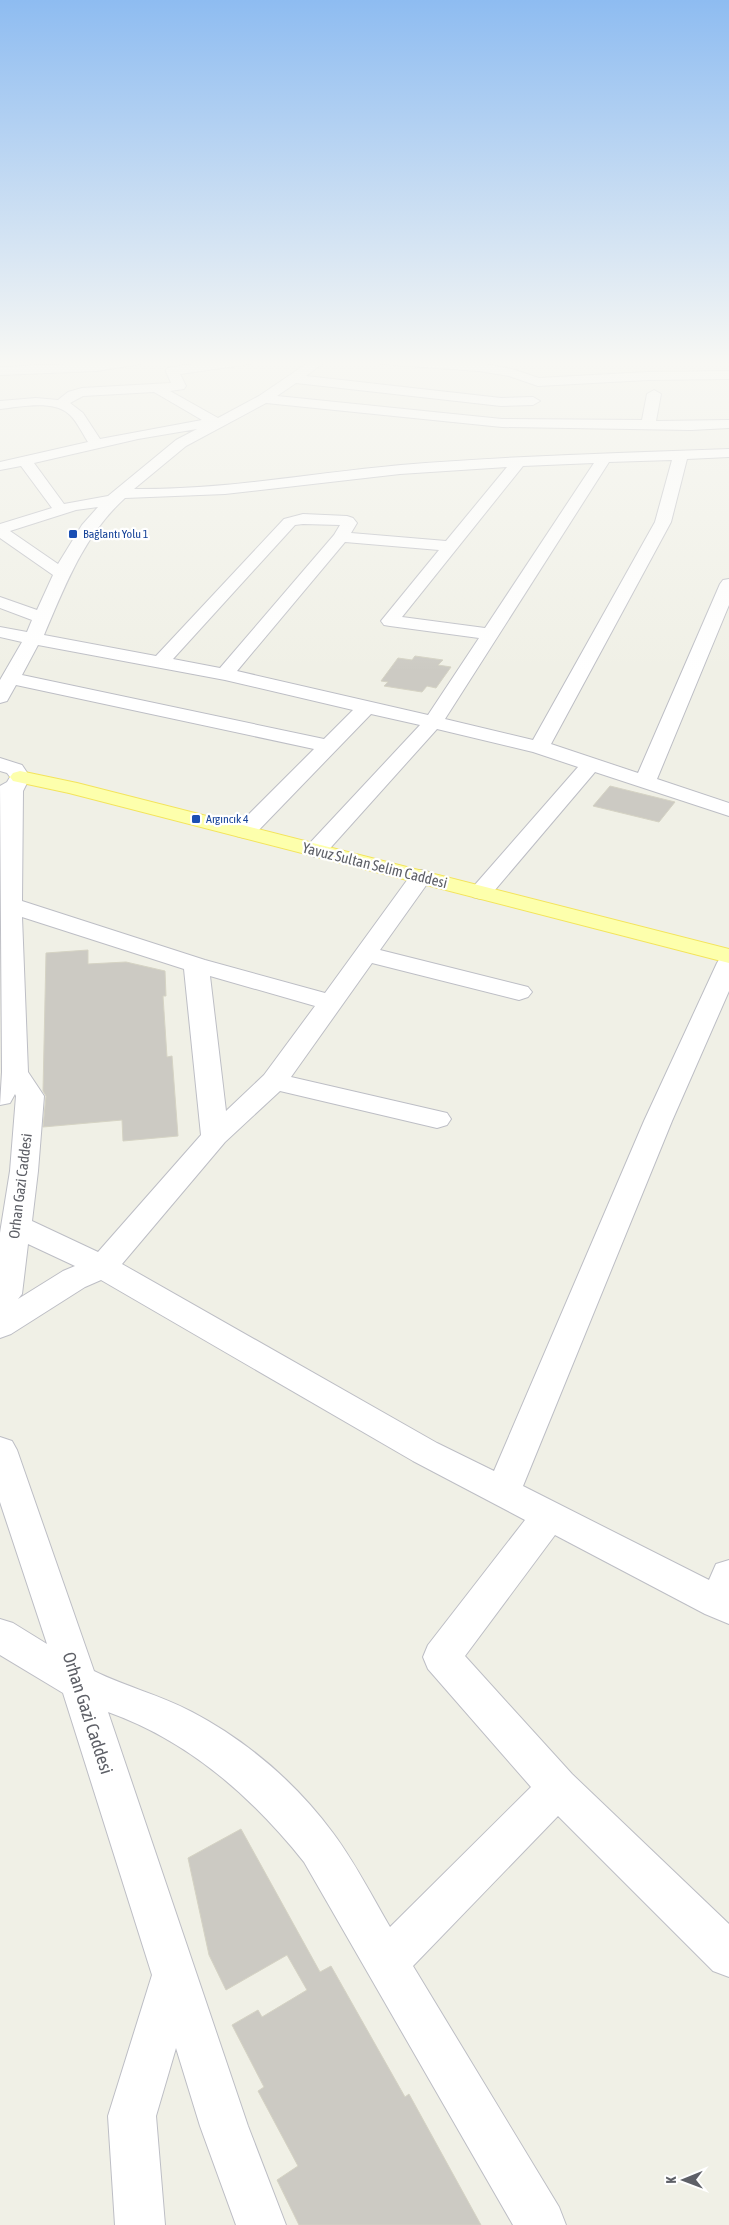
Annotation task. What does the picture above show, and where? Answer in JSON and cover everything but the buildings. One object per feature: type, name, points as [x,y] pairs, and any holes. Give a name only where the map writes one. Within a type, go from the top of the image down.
[{"type":"main road","name":"Yavuz Sultan Selim Caddesi","points":[[11,787],[70,786],[729,956]]},
{"type":"street","points":[[27,464],[61,510]]},
{"type":"street","points":[[0,698],[43,618],[62,574],[88,528],[116,496],[155,464]]},
{"type":"street","points":[[0,530],[61,510],[116,496],[193,492],[358,474],[494,464]]},
{"type":"street","points":[[490,634],[390,620],[517,464]]},
{"type":"street","points":[[316,850],[434,722],[600,464]]},
{"type":"street","points":[[539,747],[663,522],[679,464]]},
{"type":"street","points":[[161,661],[290,522],[303,519],[347,521],[349,523],[341,538],[225,674]]},
{"type":"street","points":[[0,530],[62,574]]},
{"type":"street","points":[[341,538],[450,546]]},
{"type":"street","points":[[644,782],[729,584]]},
{"type":"street","points":[[0,602],[43,618]]},
{"type":"street","points":[[0,632],[225,674],[539,747],[729,810]]},
{"type":"street","points":[[11,678],[328,746]]},
{"type":"street","points":[[245,832],[367,707]]},
{"type":"street","points":[[0,764],[15,769],[11,787],[5,876],[10,905],[5,935],[15,1072],[0,1097]]},
{"type":"street","points":[[481,892],[591,764]]},
{"type":"street","points":[[0,1326],[74,1279],[103,1267],[215,1136],[274,1081],[421,877]]},
{"type":"street","points":[[10,905],[196,965],[330,1002]]},
{"type":"street","points":[[365,954],[519,992]]},
{"type":"street","points":[[503,1492],[658,1121],[729,963]]},
{"type":"street","points":[[196,965],[215,1136]]},
{"type":"street","name":"Orhan Gazi Caddesi","points":[[0,1303],[6,1294],[16,1226],[30,1096],[15,1072]]},
{"type":"street","points":[[274,1081],[437,1119]]},
{"type":"street","points":[[16,1226],[103,1267],[425,1452],[549,1516],[725,1595]]},
{"type":"street","name":"Orhan Gazi Caddesi","points":[[0,1450],[79,1683],[224,2126],[262,2225]]},
{"type":"street","points":[[549,1516],[442,1657],[558,1788],[729,1955]]},
{"type":"street","points":[[0,1635],[79,1683],[151,1711],[189,1730],[226,1753],[291,1812],[319,1848],[541,2225]]},
{"type":"street","points":[[386,1962],[558,1788]]},
{"type":"street","points":[[140,2225],[132,2116],[174,1978]]},
{"type":"place","name":"Bağlantı Yolu 1","points":[[73,534]]},
{"type":"place","name":"Argıncık 4","points":[[196,819]]}]
